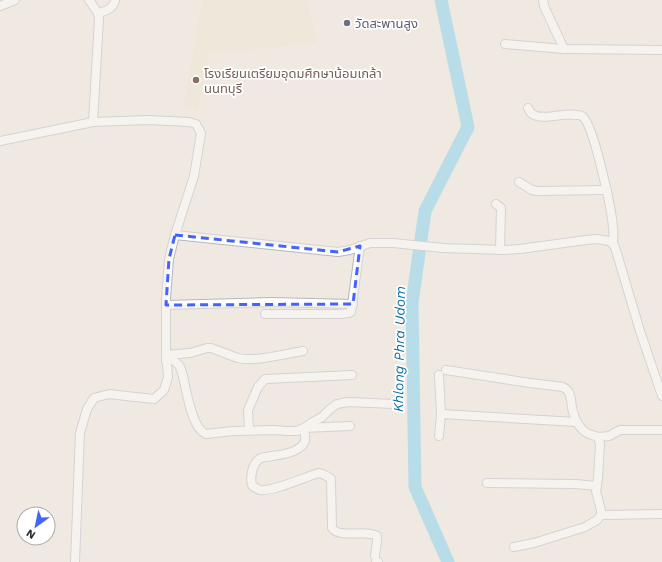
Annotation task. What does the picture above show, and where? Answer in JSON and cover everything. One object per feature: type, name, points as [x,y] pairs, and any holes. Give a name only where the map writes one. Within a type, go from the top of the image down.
[{"type":"street","points":[[0,6],[14,0]]},
{"type":"street","points":[[89,0],[98,13],[99,19],[93,122]]},
{"type":"street","points":[[98,13],[103,12],[113,5],[115,0]]},
{"type":"street","points":[[543,0],[546,11],[564,49]]},
{"type":"street","points":[[505,44],[564,49],[662,50]]},
{"type":"street","points":[[528,108],[531,113],[539,116],[574,114],[582,116],[588,123],[593,134],[606,190],[613,228],[612,244]]},
{"type":"street","points":[[0,141],[93,122],[148,120],[189,122],[196,124],[200,134],[194,176],[168,259],[166,305],[166,358],[168,377],[164,390],[154,399],[109,394],[94,398],[87,409],[80,433],[75,562]]},
{"type":"street","points":[[519,182],[537,192],[606,190]]},
{"type":"street","points":[[496,204],[501,208],[500,250]]},
{"type":"street","points":[[175,235],[338,252],[350,250],[370,243],[393,243],[443,248],[500,250],[520,249],[586,240],[606,240],[615,247],[627,290],[662,396]]},
{"type":"street","points":[[265,314],[340,314],[351,312],[360,246]]},
{"type":"street","points":[[166,305],[272,302],[352,304]]},
{"type":"street","points":[[166,358],[207,348],[211,348],[238,358],[247,359],[303,351]]},
{"type":"street","points":[[166,358],[170,358],[180,366],[196,424],[206,434],[249,430],[274,430],[287,432],[297,431],[322,417],[337,404],[348,402],[394,404]]},
{"type":"street","points":[[446,370],[566,388],[571,397],[576,422],[585,432],[598,437],[609,436],[620,430],[662,430]]},
{"type":"street","points":[[249,430],[248,410],[258,387],[265,379],[352,375]]},
{"type":"street","points":[[439,375],[441,414],[439,436]]},
{"type":"street","points":[[441,414],[576,422]]},
{"type":"street","points":[[304,428],[350,426]]},
{"type":"street","points":[[304,428],[305,441],[295,451],[260,458],[252,470],[252,485],[254,488],[259,490],[268,490],[319,473],[327,476],[331,479],[332,528],[341,533],[368,532],[376,536],[376,560]]},
{"type":"street","points":[[514,546],[534,543],[585,527],[597,520],[601,515],[596,491],[600,444],[598,437]]},
{"type":"street","points":[[487,483],[575,484],[597,486]]},
{"type":"street","points":[[601,515],[662,514]]},
{"type":"highlighted area","points":[[175,235],[338,252],[360,246],[353,304],[166,305],[169,259]]},
{"type":"shaded area","name":"โรงเรียนเตรียมอุดมศึกษาน้อมเกล้า นนทบุรี","points":[[202,0],[308,0],[317,43],[209,54],[198,111],[183,107]]},
{"type":"waterway","name":"Khlong Phra Udom","points":[[441,0],[468,127],[425,211],[412,303],[415,487],[448,562]]},
{"type":"place","name":"วัดสะพานสูง","points":[[347,23]]},
{"type":"place","name":"โรงเรียนเตรียมอุดมศึกษาน้อมเกล้า นนทบุรี","points":[[196,80]]}]
